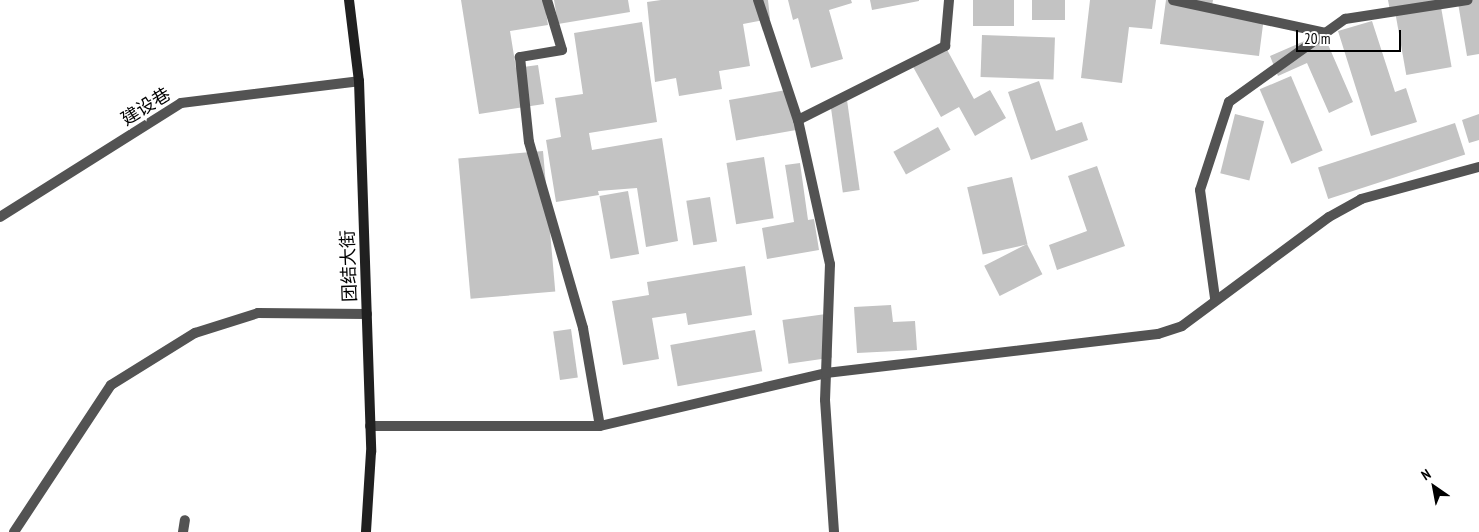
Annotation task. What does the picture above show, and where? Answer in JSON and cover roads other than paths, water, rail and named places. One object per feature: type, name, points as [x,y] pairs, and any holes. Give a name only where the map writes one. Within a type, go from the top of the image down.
[{"type":"main road","name":"团结大街","points":[[348,0],[360,81],[370,426],[366,532]]},
{"type":"street","points":[[546,0],[562,50],[520,56],[529,142],[583,328],[600,426]]},
{"type":"street","points":[[758,0],[798,120],[830,264],[826,373],[834,532]]},
{"type":"street","points":[[798,120],[945,46],[949,0]]},
{"type":"street","points":[[1173,0],[1325,33]]},
{"type":"street","points":[[1215,298],[1200,190],[1229,102],[1345,19],[1468,0]]},
{"type":"street","name":"建设巷","points":[[0,217],[182,102],[360,81]]},
{"type":"street","points":[[370,426],[600,426],[826,373],[1158,334],[1182,326],[1215,298],[1328,217],[1361,199],[1479,167]]},
{"type":"street","points":[[14,532],[111,385],[195,333],[258,313],[367,314]]},
{"type":"street","points":[[183,532],[184,520]]}]
